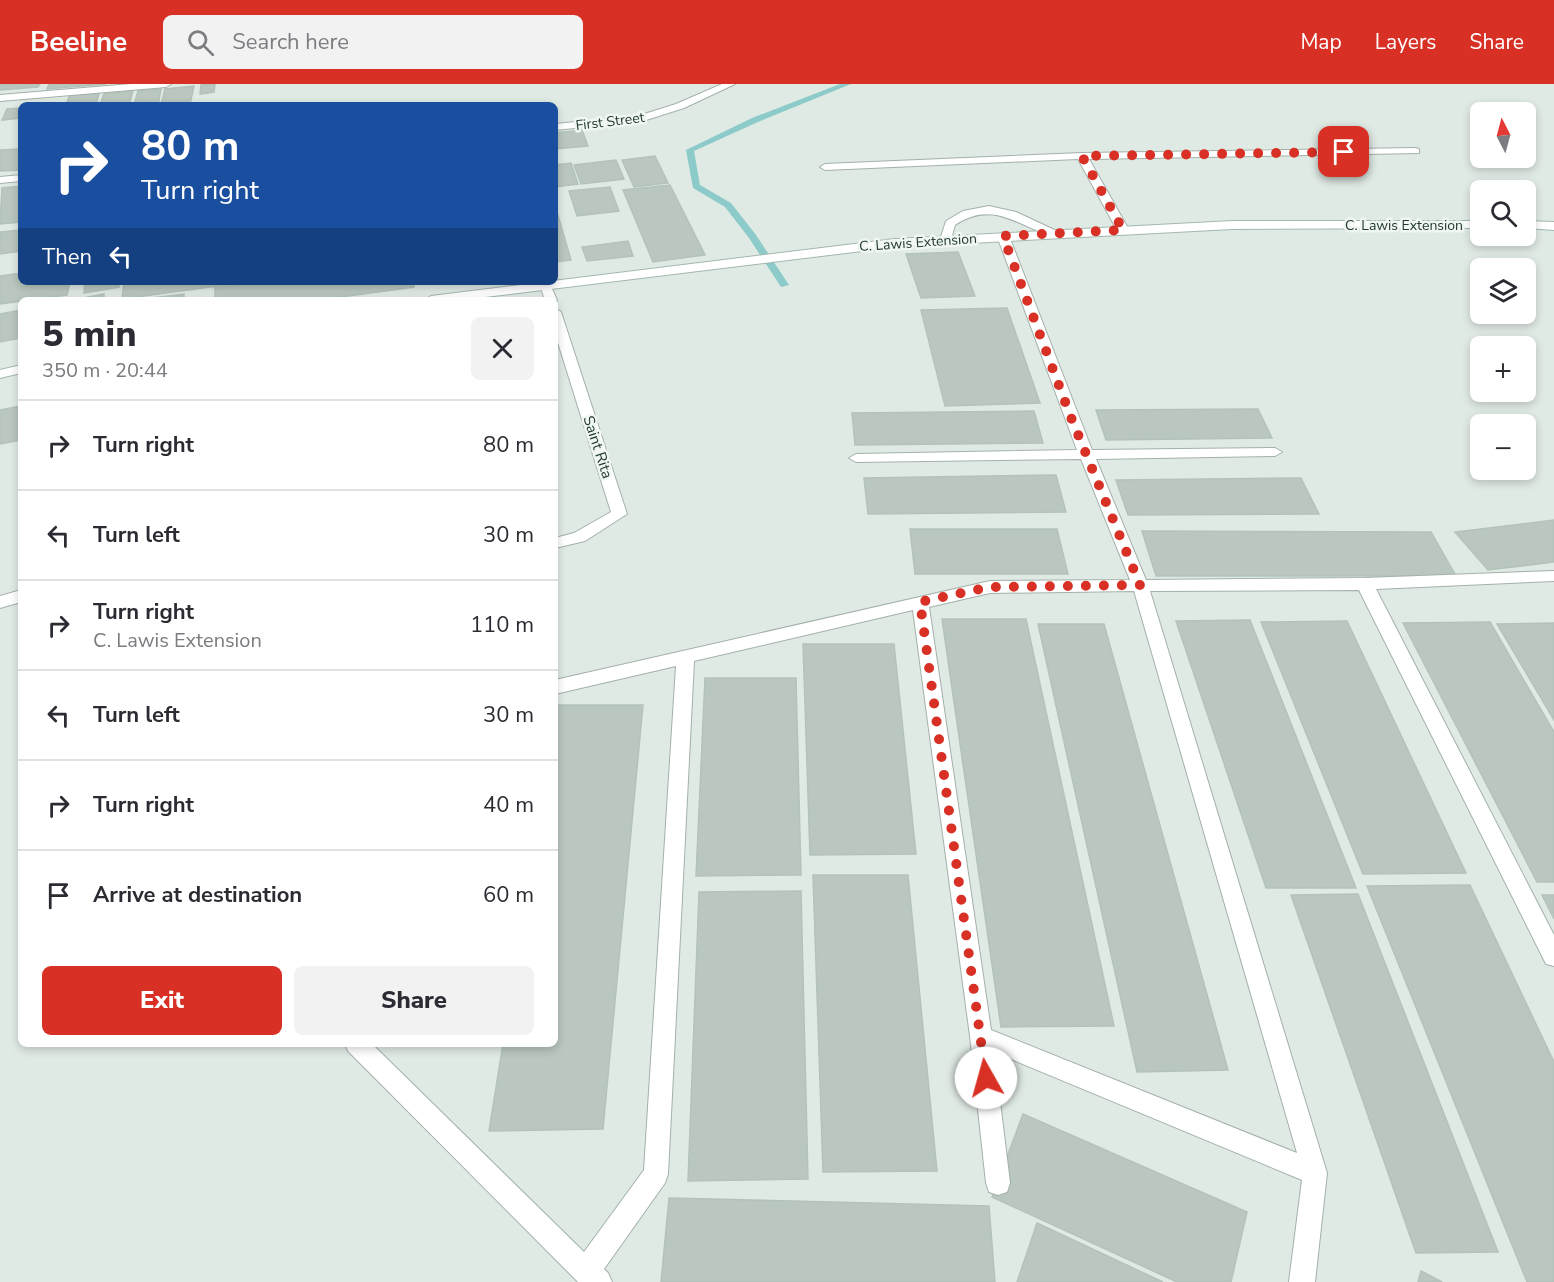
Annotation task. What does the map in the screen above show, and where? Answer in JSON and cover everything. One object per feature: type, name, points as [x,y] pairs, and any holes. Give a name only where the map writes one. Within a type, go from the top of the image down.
[{"type":"street","points":[[0,98],[166,84]]},
{"type":"street","name":"First Street","points":[[558,127],[639,119],[680,106],[730,84]]},
{"type":"street","points":[[825,166],[1082,156],[1415,151]]},
{"type":"street","points":[[1082,156],[1123,230]]},
{"type":"street","points":[[0,180],[18,178]]},
{"type":"street","points":[[946,240],[950,223],[968,213],[977,212],[994,211],[1014,215],[1055,233]]},
{"type":"street","name":"C. Lawis Extension","points":[[558,283],[816,251],[1003,236],[1232,225],[1470,225]]},
{"type":"street","points":[[1536,225],[1554,226]]},
{"type":"street","points":[[1003,236],[1086,453],[1140,585],[1315,1173],[1302,1282]]},
{"type":"street","points":[[546,285],[550,297]]},
{"type":"street","name":"C. Lawis Extension","points":[[454,297],[546,285]]},
{"type":"street","name":"Saint Rita","points":[[558,327],[619,514],[579,537],[558,542]]},
{"type":"street","points":[[0,374],[18,370]]},
{"type":"street","points":[[856,458],[1275,452]]},
{"type":"street","points":[[558,686],[990,587],[1365,584],[1554,576]]},
{"type":"street","points":[[1365,584],[1554,957]]},
{"type":"street","points":[[0,602],[18,597]]},
{"type":"street","points":[[920,602],[981,1036],[999,1183]]},
{"type":"street","points":[[359,1047],[592,1277],[656,1174],[685,656]]},
{"type":"street","points":[[981,1036],[1315,1173]]},
{"type":"building","points":[[0,84],[40,84],[38,87],[0,90]]},
{"type":"building","points":[[49,84],[106,84],[47,89]]},
{"type":"building","points":[[215,84],[214,92],[200,94],[201,85]]},
{"type":"building","points":[[194,86],[190,102],[162,102],[165,89]]},
{"type":"building","points":[[161,89],[159,102],[135,102],[138,91]]},
{"type":"building","points":[[100,91],[97,102],[67,102],[70,94]]},
{"type":"building","points":[[133,91],[130,102],[101,102],[104,94]]},
{"type":"building","points":[[18,108],[18,118],[2,120],[7,109]]},
{"type":"building","points":[[582,130],[588,146],[558,149],[558,133]]},
{"type":"building","points":[[18,149],[18,170],[0,171],[0,150]]},
{"type":"building","points":[[655,156],[668,183],[634,187],[622,160]]},
{"type":"building","points":[[616,160],[624,179],[581,184],[574,165]]},
{"type":"building","points":[[571,163],[578,184],[558,187],[558,165]]},
{"type":"building","points":[[670,185],[705,255],[653,262],[623,190]]},
{"type":"building","points":[[18,186],[18,222],[0,224],[2,188]]},
{"type":"building","points":[[610,187],[619,211],[577,216],[569,191]]},
{"type":"building","points":[[558,215],[571,260],[558,262]]},
{"type":"building","points":[[18,230],[18,251],[0,254],[0,232]]},
{"type":"building","points":[[628,241],[633,256],[587,261],[582,247]]},
{"type":"building","points":[[958,252],[975,296],[921,298],[906,254]]},
{"type":"building","points":[[18,273],[18,285],[69,285],[67,295],[18,297],[18,302],[0,304],[0,276]]},
{"type":"building","points":[[85,285],[119,285],[119,287],[84,293]]},
{"type":"building","points":[[124,285],[226,285],[137,297],[122,297]]},
{"type":"building","points":[[237,285],[414,285],[414,287],[341,297],[215,297],[215,288]]},
{"type":"building","points":[[104,294],[104,297],[88,297]]},
{"type":"building","points":[[184,294],[184,297],[161,297]]},
{"type":"building","points":[[1007,308],[1040,403],[945,406],[921,310]]},
{"type":"building","points":[[18,311],[18,339],[0,342],[0,314]]},
{"type":"building","points":[[18,407],[18,441],[0,444],[0,410]]},
{"type":"building","points":[[1258,409],[1272,438],[1106,440],[1096,410]]},
{"type":"building","points":[[1034,411],[1043,443],[855,445],[852,413]]},
{"type":"building","points":[[1056,475],[1066,512],[868,514],[864,478]]},
{"type":"building","points":[[1301,478],[1319,514],[1128,515],[1116,480]]},
{"type":"building","points":[[1554,520],[1554,562],[1488,570],[1455,532]]},
{"type":"building","points":[[910,529],[1057,529],[1068,574],[915,574]]},
{"type":"building","points":[[1142,531],[1431,532],[1456,576],[1156,576]]},
{"type":"building","points":[[942,619],[1026,619],[1114,1026],[1001,1027]]},
{"type":"building","points":[[1250,620],[1356,888],[1266,888],[1176,621]]},
{"type":"building","points":[[1347,621],[1466,873],[1363,874],[1261,622]]},
{"type":"building","points":[[1490,622],[1554,732],[1554,882],[1537,882],[1403,623]]},
{"type":"building","points":[[1554,623],[1554,720],[1497,624]]},
{"type":"building","points":[[1038,624],[1104,624],[1228,1070],[1137,1072]]},
{"type":"building","points":[[803,644],[894,644],[916,854],[810,855]]},
{"type":"building","points":[[705,678],[796,678],[801,875],[696,876]]},
{"type":"building","points":[[558,705],[643,705],[603,1129],[489,1131],[503,1047],[558,1047]]},
{"type":"building","points":[[813,875],[908,875],[937,1171],[823,1172]]},
{"type":"building","points":[[1470,885],[1554,1062],[1554,1282],[1527,1282],[1367,886]]},
{"type":"building","points":[[801,891],[808,1179],[688,1181],[699,892]]},
{"type":"building","points":[[1358,894],[1498,1252],[1416,1253],[1291,895]]},
{"type":"building","points":[[1542,895],[1554,895],[1554,919]]},
{"type":"building","points":[[1023,1114],[1247,1212],[1231,1282],[1177,1282],[992,1197]]},
{"type":"building","points":[[669,1198],[989,1206],[995,1282],[661,1282]]},
{"type":"building","points":[[1037,1223],[1163,1282],[1017,1282]]},
{"type":"building","points":[[1421,1271],[1442,1282],[1418,1282]]},
{"type":"waterway","points":[[784,285],[753,237],[728,205],[696,186],[690,150],[755,120],[847,84]]},
{"type":"route","points":[[986,1078],[920,602],[990,587],[1140,585],[1070,415],[1003,236],[1123,230],[1082,156],[1344,152]]}]
